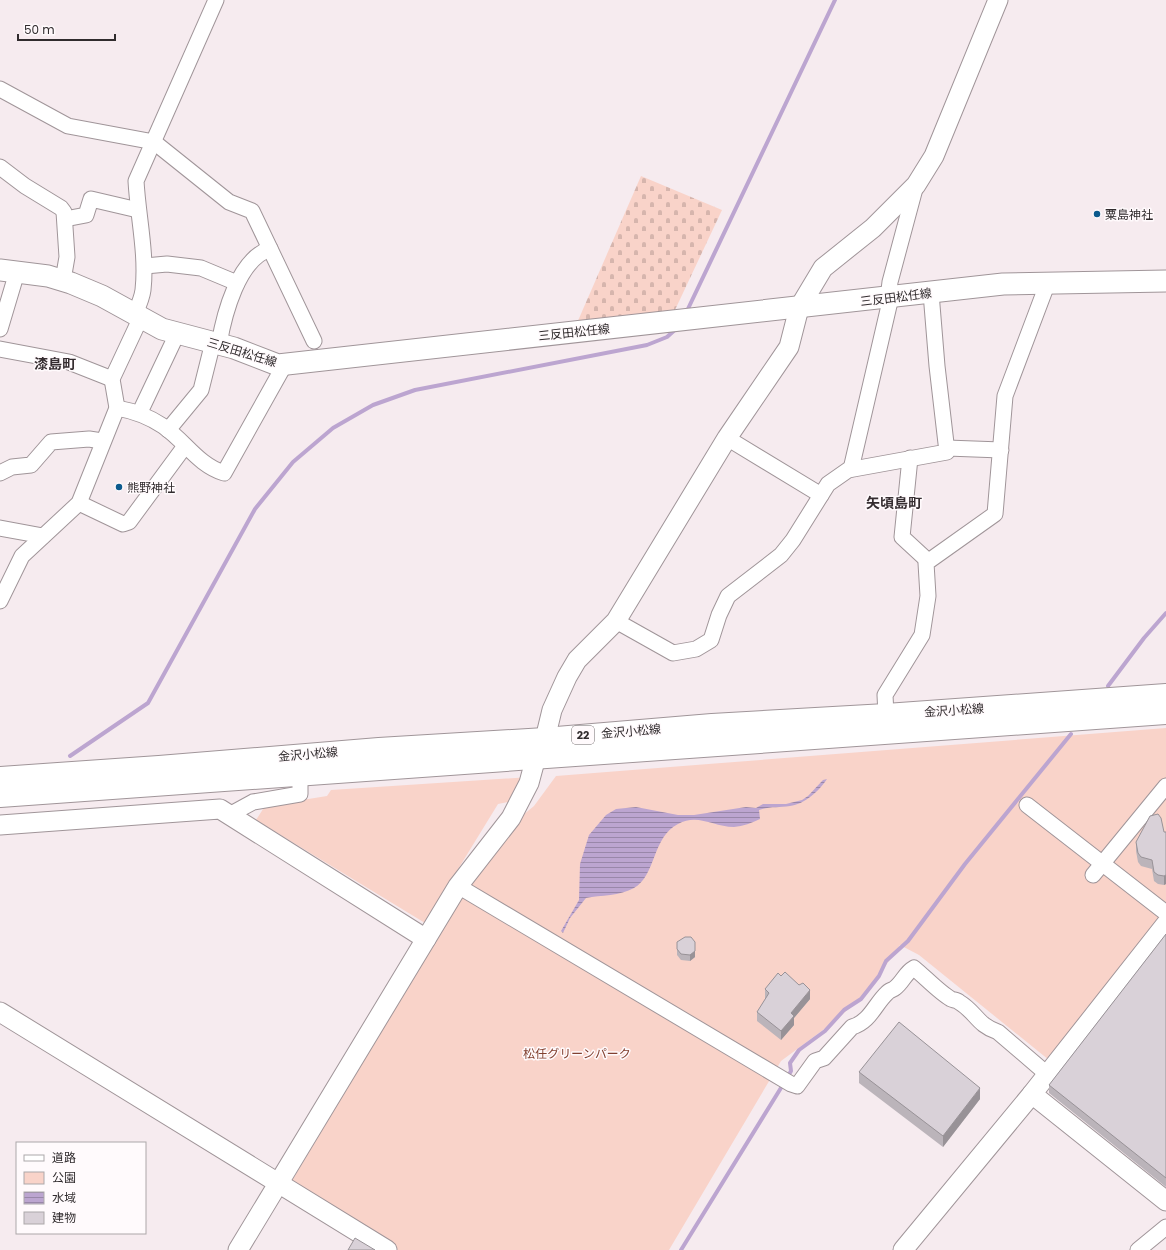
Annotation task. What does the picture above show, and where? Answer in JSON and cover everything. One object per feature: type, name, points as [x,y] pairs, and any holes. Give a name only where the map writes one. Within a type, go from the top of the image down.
[{"type":"main road","name":"三反田松任線","points":[[8,271],[48,276],[63,280],[102,296],[162,329],[234,348],[278,365],[800,308],[1003,284],[1166,281]]},
{"type":"main road","name":"金沢小松線","points":[[0,796],[300,775],[540,748],[712,725],[886,715],[1166,695]]},
{"type":"main road","name":"金沢小松線","points":[[0,778],[159,767],[358,750],[540,748],[1166,714]]},
{"type":"street","points":[[0,601],[22,556],[79,503],[102,441],[117,408],[112,379],[138,316],[145,266],[136,181],[216,0]]},
{"type":"street","points":[[238,1250],[458,886],[511,818],[529,783],[552,710],[567,677],[578,660],[616,621],[727,438],[789,347],[800,308],[823,268],[873,228],[916,185],[934,156],[998,0]]},
{"type":"street","points":[[0,89],[68,126],[154,142],[229,202],[252,211],[314,341]]},
{"type":"street","points":[[0,167],[25,186],[61,208],[64,212],[67,257],[63,280]]},
{"type":"street","points":[[851,469],[890,297],[890,282],[916,185]]},
{"type":"street","points":[[65,219],[86,215],[91,199],[138,210]]},
{"type":"street","points":[[168,430],[201,390],[224,315],[237,282],[259,253],[270,249]]},
{"type":"street","points":[[145,266],[167,264],[201,268],[237,282]]},
{"type":"street","points":[[0,329],[8,271]]},
{"type":"street","points":[[886,715],[885,695],[922,635],[928,596],[926,563],[995,514],[1005,396],[1048,282]]},
{"type":"street","points":[[616,621],[673,653],[696,649],[712,640],[719,615],[728,596],[781,555],[793,540],[828,484],[851,469],[947,452],[937,366],[932,293]]},
{"type":"street","points":[[140,412],[177,334]]},
{"type":"street","points":[[0,349],[69,362],[112,379]]},
{"type":"street","points":[[117,408],[140,412],[168,430],[210,469],[224,473],[285,364]]},
{"type":"street","points":[[727,438],[822,495]]},
{"type":"street","points":[[0,472],[12,467],[31,465],[51,442],[89,439],[102,441]]},
{"type":"street","points":[[79,503],[123,524],[128,522],[185,446]]},
{"type":"street","points":[[946,448],[1001,450]]},
{"type":"street","points":[[910,458],[902,537],[928,562]]},
{"type":"street","points":[[0,528],[43,536]]},
{"type":"street","points":[[230,814],[253,802],[300,794],[300,775]]},
{"type":"street","points":[[1093,875],[1166,786]]},
{"type":"street","points":[[1028,805],[1166,913]]},
{"type":"street","points":[[0,825],[220,809],[426,939]]},
{"type":"street","points":[[458,886],[789,1084],[797,1086],[815,1061],[824,1058],[852,1027],[858,1026],[874,1012],[877,1004],[888,991],[895,988],[908,971],[914,968],[950,999],[959,1002],[972,1013],[975,1018],[990,1029],[998,1032],[1048,1074]]},
{"type":"street","points":[[904,1250],[1032,1094],[1166,924]]},
{"type":"street","points":[[0,1012],[387,1250]]},
{"type":"street","points":[[1032,1094],[1166,1201]]},
{"type":"street","points":[[1138,1250],[1166,1227]]},
{"type":"green space","points":[[641,176],[722,210],[675,310],[577,323]]},
{"type":"green space","name":"松任グリーンパーク","points":[[1166,728],[1166,910],[1049,1060],[919,955],[900,945],[866,994],[831,1024],[781,1061],[669,1250],[398,1250],[290,1184],[454,907],[506,829],[534,806],[556,776]]},
{"type":"green space","points":[[530,777],[508,802],[498,804],[425,923],[256,820],[265,806],[327,796],[331,790]]},
{"type":"water","points":[[827,779],[816,792],[801,803],[759,810],[760,819],[741,826],[734,827],[719,825],[699,820],[685,821],[678,824],[663,838],[651,866],[641,882],[634,888],[623,893],[586,898],[570,918],[563,933],[561,931],[579,900],[580,864],[589,835],[606,815],[616,809],[636,807],[678,815],[694,815],[746,807],[756,808],[763,804],[786,804],[802,800],[808,796],[823,780]]},
{"type":"building","points":[[1158,814],[1161,818],[1164,832],[1166,832],[1166,875],[1164,876],[1158,875],[1154,872],[1152,860],[1141,857],[1138,853],[1136,842],[1150,816]]},
{"type":"building","points":[[1166,934],[1166,1178],[1049,1085]]},
{"type":"building","points":[[685,937],[691,937],[695,942],[695,951],[690,955],[681,954],[677,949],[677,942]]},
{"type":"building","points":[[785,972],[799,985],[803,983],[810,990],[791,1013],[794,1016],[781,1031],[757,1012],[769,993],[765,989],[778,973],[781,976]]},
{"type":"building","points":[[899,1022],[980,1088],[943,1136],[859,1072]]},
{"type":"building","points":[[355,1238],[375,1250],[348,1250]]},
{"type":"waterway","points":[[686,313],[835,0]]},
{"type":"waterway","points":[[70,756],[148,703],[255,509],[293,462],[333,428],[373,405],[415,390],[647,345],[667,337],[677,328]]},
{"type":"waterway","points":[[1108,686],[1144,638],[1166,613]]},
{"type":"waterway","points":[[787,1078],[791,1071],[790,1063],[799,1050],[825,1031],[844,1010],[861,999],[879,976],[886,961],[908,941],[965,864],[1071,734]]},
{"type":"waterway","points":[[681,1250],[784,1083]]},
{"type":"place","name":"粟島神社","points":[[1097,214]]},
{"type":"place","name":"熊野神社","points":[[119,487]]},
{"type":"district","name":"漆島町","points":[[55,364]]},
{"type":"district","name":"矢頃島町","points":[[894,503]]}]
